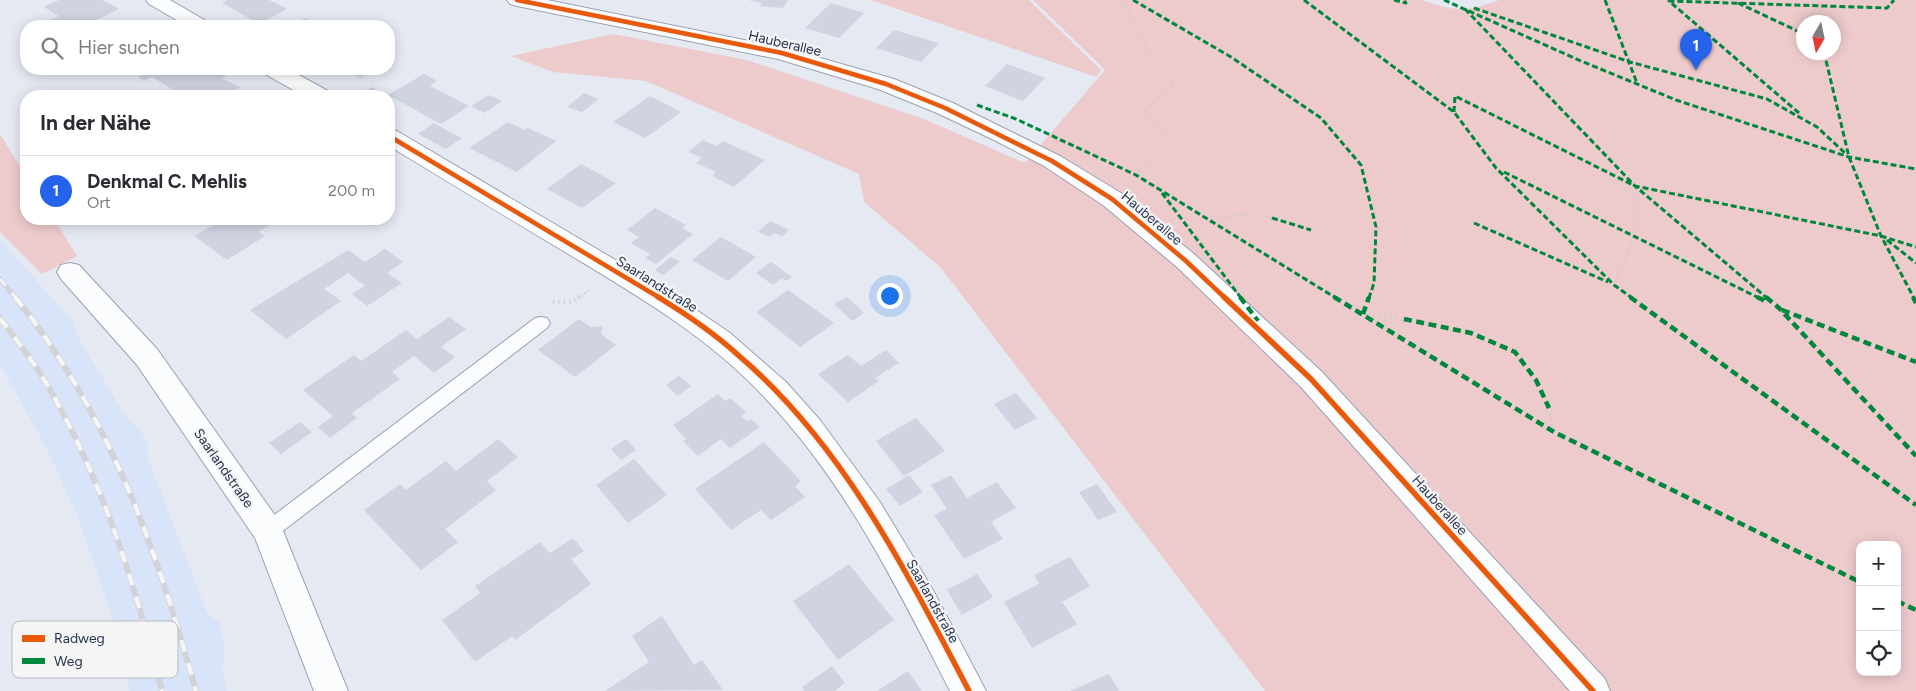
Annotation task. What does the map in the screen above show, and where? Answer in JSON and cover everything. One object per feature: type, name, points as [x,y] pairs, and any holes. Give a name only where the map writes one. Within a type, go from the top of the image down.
[{"type":"street","points":[[156,0],[191,20]]},
{"type":"street","name":"Hauberallee","points":[[517,0],[782,53],[886,84],[945,108],[1002,135],[1052,161],[1112,199],[1186,261],[1311,378],[1593,691]]},
{"type":"street","points":[[283,75],[310,90]]},
{"type":"street","name":"Saarlandstraße","points":[[395,140],[685,314],[740,356],[819,440],[851,483],[887,540],[969,691]]},
{"type":"street","name":"Saarlandstraße","points":[[70,272],[147,357],[268,531],[331,691]]},
{"type":"lane","points":[[268,531],[541,323]]},
{"type":"path","points":[[1123,0],[1154,63],[1175,83],[1144,112],[1170,136],[1136,175]]},
{"type":"path","points":[[1614,285],[1634,238],[1635,186]]},
{"type":"path","points":[[1212,221],[1225,216],[1240,214],[1272,218]]},
{"type":"path","points":[[541,323],[543,302],[574,301],[616,271]]},
{"type":"path","points":[[1363,314],[1404,319]]},
{"type":"path","points":[[1549,408],[1554,432]]},
{"type":"shaded area","points":[[871,0],[1029,0],[1101,70],[1096,77]]},
{"type":"shaded area","points":[[1033,0],[1421,0],[1452,8],[1468,9],[1499,0],[1916,0],[1916,691],[1265,691],[941,268],[864,202],[859,174],[646,81],[553,72],[511,56],[613,34],[747,60],[924,119],[1025,163],[1105,70]]},
{"type":"shaded area","points":[[0,134],[20,166],[20,225],[58,225],[77,256],[42,274],[0,232]]},
{"type":"shaded area","points":[[0,240],[72,320],[80,341],[128,420],[138,427],[148,444],[147,456],[207,613],[219,622],[225,648],[222,669],[227,691],[129,691],[126,678],[178,678],[178,621],[113,621],[79,520],[48,451],[0,364]]},
{"type":"building","points":[[59,0],[102,0],[119,9],[96,20],[50,20],[59,16],[44,7]]},
{"type":"building","points":[[229,0],[269,0],[287,9],[266,20],[252,20],[222,3]]},
{"type":"building","points":[[748,0],[788,0],[783,8],[760,6],[762,3]]},
{"type":"building","points":[[831,3],[864,13],[839,38],[805,28]]},
{"type":"building","points":[[894,30],[939,43],[921,62],[876,48]]},
{"type":"building","points":[[1007,64],[1045,78],[1023,101],[985,86]]},
{"type":"building","points":[[424,74],[437,81],[430,86],[469,106],[441,124],[395,99],[395,91]]},
{"type":"building","points":[[142,75],[224,75],[226,76],[222,79],[241,87],[235,90],[173,90],[152,77],[144,81],[138,77]]},
{"type":"building","points":[[354,75],[365,75],[360,78]]},
{"type":"building","points":[[372,87],[378,90],[367,90]]},
{"type":"building","points":[[584,93],[599,99],[582,112],[567,107]]},
{"type":"building","points":[[489,95],[502,101],[484,113],[471,106]]},
{"type":"building","points":[[650,96],[681,112],[645,138],[613,122]]},
{"type":"building","points":[[508,122],[525,130],[528,128],[556,141],[517,172],[469,148]]},
{"type":"building","points":[[434,123],[462,138],[446,149],[418,134]]},
{"type":"building","points":[[703,140],[716,146],[723,141],[765,160],[734,187],[712,176],[716,172],[696,163],[702,158],[688,152]]},
{"type":"building","points":[[581,164],[616,183],[582,208],[547,189]]},
{"type":"building","points":[[655,208],[686,225],[682,228],[693,234],[656,264],[645,258],[650,254],[631,243],[639,237],[627,230]]},
{"type":"building","points":[[770,221],[789,230],[782,236],[774,233],[770,237],[758,232]]},
{"type":"building","points":[[213,225],[269,225],[258,232],[265,236],[227,260],[194,236]]},
{"type":"building","points":[[721,237],[756,257],[728,281],[692,260]]},
{"type":"building","points":[[385,249],[403,262],[387,273],[402,283],[367,306],[352,294],[365,286],[348,273],[324,289],[341,301],[286,339],[250,310],[348,250],[365,262]]},
{"type":"building","points":[[671,257],[680,262],[663,275],[655,270]]},
{"type":"building","points":[[771,262],[792,277],[786,281],[782,278],[773,285],[756,273]]},
{"type":"building","points":[[788,290],[834,323],[800,347],[756,312]]},
{"type":"building","points":[[847,297],[864,313],[852,321],[834,304]]},
{"type":"building","points":[[449,317],[466,329],[441,347],[455,357],[434,373],[414,356],[392,372],[400,379],[352,413],[357,418],[330,438],[318,427],[333,416],[303,390],[354,355],[361,361],[406,330],[417,339]]},
{"type":"building","points":[[579,319],[591,327],[603,326],[601,334],[616,345],[575,377],[538,350]]},
{"type":"building","points":[[886,350],[899,363],[875,378],[879,381],[848,402],[818,374],[848,355],[861,366]]},
{"type":"building","points":[[679,376],[691,386],[678,396],[666,385]]},
{"type":"building","points":[[1016,393],[1037,418],[1015,430],[994,404]]},
{"type":"building","points":[[718,394],[725,401],[730,398],[746,412],[741,416],[747,421],[751,419],[760,427],[730,448],[721,439],[698,456],[683,441],[686,439],[673,425]]},
{"type":"building","points":[[916,418],[945,451],[904,476],[876,441]]},
{"type":"building","points":[[300,422],[312,432],[281,454],[269,443]]},
{"type":"building","points":[[498,439],[518,457],[487,481],[496,490],[445,529],[458,542],[421,570],[364,510],[400,484],[406,490],[446,461],[456,471]]},
{"type":"building","points":[[626,439],[636,450],[621,460],[611,449]]},
{"type":"building","points":[[764,442],[801,481],[795,486],[805,497],[771,520],[761,510],[731,530],[695,489]]},
{"type":"building","points":[[634,459],[667,495],[628,523],[596,485]]},
{"type":"building","points":[[909,475],[923,492],[900,506],[886,489]]},
{"type":"building","points":[[951,475],[967,498],[997,482],[1016,508],[991,522],[1003,539],[964,559],[934,515],[947,509],[931,485]]},
{"type":"building","points":[[1097,484],[1117,512],[1098,520],[1079,492]]},
{"type":"building","points":[[573,538],[584,551],[571,559],[591,584],[515,640],[512,636],[475,662],[442,620],[480,593],[475,586],[540,542],[550,553]]},
{"type":"building","points":[[1070,557],[1090,586],[1062,602],[1077,624],[1032,648],[1004,602],[1039,584],[1034,575]]},
{"type":"building","points":[[849,564],[894,620],[838,660],[793,601]]},
{"type":"building","points":[[977,574],[993,597],[962,615],[947,590]]},
{"type":"building","points":[[662,616],[694,665],[702,660],[723,690],[605,691],[649,662],[632,636]]},
{"type":"building","points":[[832,666],[845,683],[835,691],[805,691],[802,687]]},
{"type":"building","points":[[908,671],[922,691],[877,691]]},
{"type":"building","points":[[1109,674],[1119,691],[1070,691]]},
{"type":"railway","points":[[0,279],[16,298]]},
{"type":"railway","points":[[15,297],[48,342],[78,388],[103,436],[126,484],[146,534],[176,621]]},
{"type":"railway","points":[[0,318],[40,373],[80,449],[98,488],[113,528],[143,621]]},
{"type":"railway","points":[[178,629],[196,691]]},
{"type":"railway","points":[[159,678],[162,691]]},
{"type":"marked path","points":[[1133,0],[1231,57],[1321,118],[1361,165],[1376,227],[1374,283],[1363,314]]},
{"type":"marked path","points":[[1304,0],[1454,112],[1496,168],[1614,285],[1916,505]]},
{"type":"marked path","points":[[1394,0],[1406,3],[1404,0]]},
{"type":"marked path","points":[[1444,0],[1581,61],[1676,100],[1849,157],[1916,169]]},
{"type":"marked path","points":[[1605,0],[1637,83]]},
{"type":"marked path","points":[[1799,113],[1669,1],[1887,8],[1894,0]]},
{"type":"marked path","points":[[1738,3],[1796,30]]},
{"type":"marked path","points":[[1474,8],[1630,62],[1767,99],[1817,127],[1845,153]]},
{"type":"marked path","points":[[1465,9],[1635,186],[1779,308],[1916,456]]},
{"type":"marked path","points":[[1826,60],[1849,157],[1881,236],[1916,303]]},
{"type":"marked path","points":[[1454,112],[1455,96],[1635,186],[1881,236],[1916,247]]},
{"type":"marked path","points":[[977,105],[1016,119],[1136,175],[1554,432],[1856,580]]},
{"type":"marked path","points":[[1504,172],[1767,302]]},
{"type":"marked path","points":[[1162,193],[1258,321]]},
{"type":"marked path","points":[[1272,218],[1311,230]]},
{"type":"marked path","points":[[1474,223],[1608,282]]},
{"type":"marked path","points":[[1887,240],[1916,263]]},
{"type":"marked path","points":[[1782,310],[1916,362]]},
{"type":"marked path","points":[[1404,319],[1471,333],[1515,352],[1536,380],[1549,408]]},
{"type":"marked path","points":[[1901,603],[1916,610]]},
{"type":"cycle path","points":[[517,0],[782,53],[886,84],[945,108],[1002,135],[1052,161],[1112,199],[1186,261],[1311,379],[1593,691]]},
{"type":"cycle path","points":[[395,140],[664,300],[721,340],[776,390],[841,469],[869,512],[896,556],[969,691]]},
{"type":"place","name":"Denkmal C. Mehlis","points":[[1696,70]]}]
